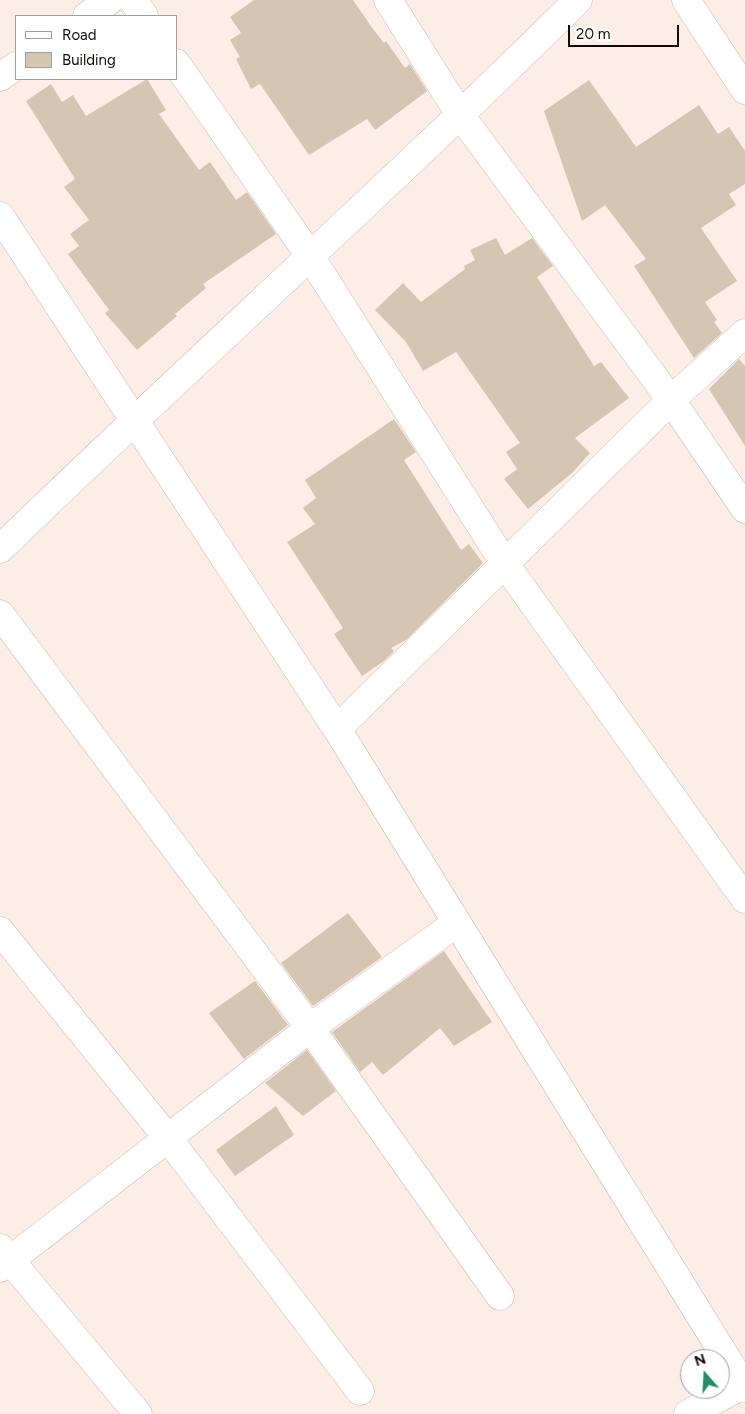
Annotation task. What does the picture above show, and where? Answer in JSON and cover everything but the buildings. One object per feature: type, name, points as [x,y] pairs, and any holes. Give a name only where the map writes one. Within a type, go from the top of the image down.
[{"type":"street","points":[[88,15],[110,0]]},
{"type":"street","points":[[133,0],[143,15]]},
{"type":"street","points":[[388,0],[461,116],[671,400],[745,509]]},
{"type":"street","points":[[0,549],[134,419],[461,116],[578,0]]},
{"type":"street","points":[[686,0],[745,90]]},
{"type":"street","points":[[178,66],[310,256],[505,564],[745,899]]},
{"type":"street","points":[[0,77],[15,67]]},
{"type":"street","points":[[0,216],[337,729],[455,924],[744,1385],[688,1414]]},
{"type":"street","points":[[337,729],[671,400],[745,333]]},
{"type":"street","points":[[0,614],[310,1028],[500,1296]]},
{"type":"street","points":[[138,1414],[3,1259],[310,1028],[455,924]]},
{"type":"street","points":[[0,931],[167,1136],[360,1391]]}]
